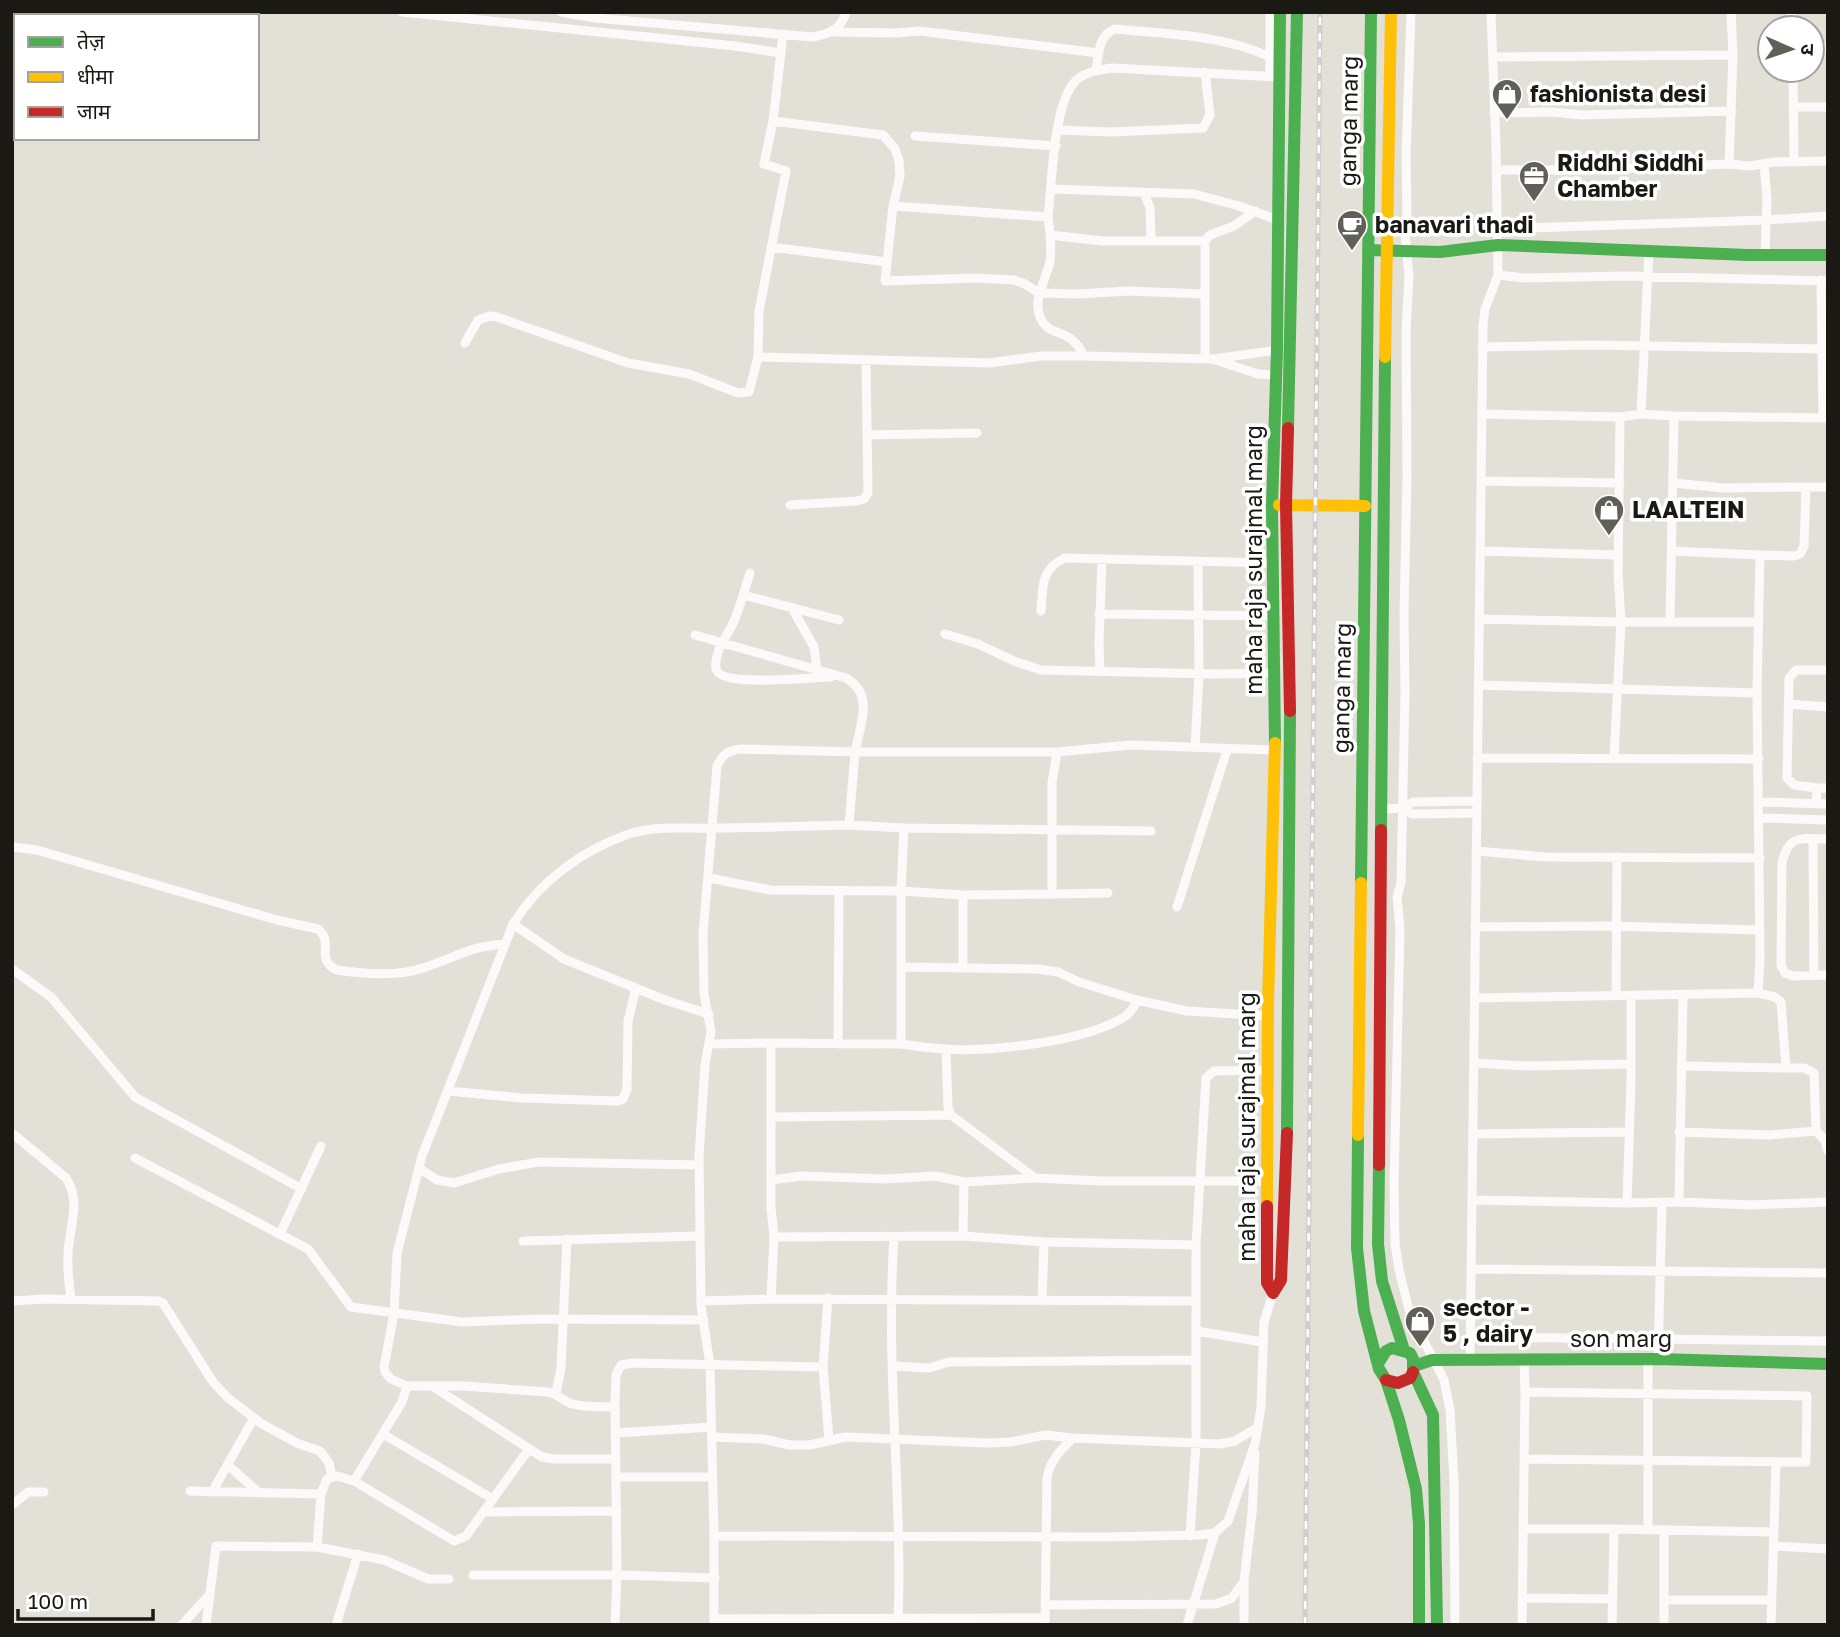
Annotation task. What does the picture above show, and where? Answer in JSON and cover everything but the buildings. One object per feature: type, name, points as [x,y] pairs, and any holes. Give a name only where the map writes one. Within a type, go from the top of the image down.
[{"type":"street","points":[[402,12],[735,46],[780,53]]},
{"type":"street","points":[[561,12],[812,37],[832,32],[919,31],[1099,53]]},
{"type":"street","points":[[832,32],[842,24],[846,12]]},
{"type":"street","points":[[1270,12],[1270,57],[1274,76]]},
{"type":"street","name":"maha raja surajmal marg","points":[[1280,12],[1274,76],[1278,220],[1272,505],[1275,750],[1266,1181],[1267,1283],[1273,1293],[1281,1280],[1287,1182],[1291,750],[1286,505],[1297,12]]},
{"type":"street","name":"ganga marg","points":[[1371,12],[1357,1248],[1364,1311],[1379,1362]]},
{"type":"street","name":"ganga marg","points":[[1391,12],[1378,1244],[1382,1282],[1404,1350]]},
{"type":"street","points":[[1411,12],[1406,156],[1406,252],[1409,277],[1406,331],[1403,808],[1401,884],[1397,897],[1400,929],[1395,1244],[1410,1314],[1444,1380],[1452,1433],[1455,1625]]},
{"type":"street","points":[[1470,1360],[1482,346],[1485,309],[1497,275],[1498,245],[1491,12]]},
{"type":"street","points":[[1729,164],[1732,111],[1731,12]]},
{"type":"street","points":[[1096,70],[1103,37],[1115,29],[1209,40],[1270,57]]},
{"type":"street","points":[[465,343],[478,320],[490,316],[498,317],[628,363],[689,374],[738,393],[750,392],[758,357],[759,311],[786,171],[764,164],[773,121],[783,34]]},
{"type":"street","points":[[1493,57],[1732,55]]},
{"type":"street","points":[[1084,356],[1078,344],[1069,336],[1047,327],[1039,316],[1039,293],[1046,279],[1051,245],[1048,217],[1058,130],[1066,96],[1074,82],[1096,70],[1112,68],[1296,77]]},
{"type":"street","points":[[1058,130],[1111,132],[1203,128],[1210,115],[1205,72]]},
{"type":"street","points":[[1793,84],[1794,162]]},
{"type":"street","points":[[1794,107],[1828,107]]},
{"type":"street","points":[[1494,113],[1552,112],[1582,115],[1732,111]]},
{"type":"street","points":[[773,121],[883,135],[895,149],[900,176],[885,281],[976,278],[1014,280],[1039,293],[1116,291],[1204,294]]},
{"type":"street","points":[[915,136],[1056,146]]},
{"type":"street","points":[[1496,170],[1583,170],[1729,164],[1751,166],[1828,161]]},
{"type":"street","points":[[1764,164],[1767,199],[1765,255]]},
{"type":"street","points":[[1051,189],[1194,194],[1278,220]]},
{"type":"street","points":[[1144,192],[1150,208],[1151,240]]},
{"type":"street","points":[[894,206],[1048,217]]},
{"type":"street","points":[[1209,359],[1204,294],[1205,241],[1210,235],[1234,226],[1255,211]]},
{"type":"street","points":[[1498,229],[1828,216]]},
{"type":"street","points":[[1050,236],[1102,242],[1205,241]]},
{"type":"street","points":[[1368,250],[1440,252],[1498,245],[1828,255]]},
{"type":"street","points":[[771,247],[887,262]]},
{"type":"street","points":[[1641,414],[1649,250]]},
{"type":"street","points":[[1482,414],[1825,418],[1825,280],[1524,278],[1497,275]]},
{"type":"street","points":[[1482,346],[1825,349]]},
{"type":"street","points":[[758,357],[989,363],[1041,356],[1209,359],[1277,350]]},
{"type":"street","points":[[1209,359],[1258,374],[1276,375]]},
{"type":"street","points":[[790,505],[864,499],[869,486],[866,360]]},
{"type":"street","points":[[1670,622],[1674,416]]},
{"type":"street","points":[[1614,758],[1621,622],[1618,555],[1620,417]]},
{"type":"street","points":[[867,435],[976,433]]},
{"type":"street","points":[[1481,481],[1620,483]]},
{"type":"street","points":[[1672,483],[1724,488],[1828,487]]},
{"type":"street","points":[[1671,551],[1794,556],[1800,554],[1804,546],[1806,488]]},
{"type":"street","points":[[1272,505],[1365,506]]},
{"type":"street","points":[[1480,551],[1618,555]]},
{"type":"street","points":[[1758,993],[1760,802],[1757,693],[1760,555]]},
{"type":"street","points":[[1041,611],[1047,570],[1065,558],[1272,563]]},
{"type":"street","points":[[1100,672],[1102,559]]},
{"type":"street","points":[[1195,747],[1199,674],[1198,561]]},
{"type":"street","points":[[750,573],[734,622],[722,643],[716,671],[727,679],[739,681],[839,676]]},
{"type":"street","points":[[743,595],[839,620]]},
{"type":"street","points":[[792,608],[814,647],[817,670]]},
{"type":"street","points":[[1099,614],[1273,616]]},
{"type":"street","points":[[1479,619],[1759,622]]},
{"type":"street","points":[[946,634],[1041,670],[1274,673]]},
{"type":"street","points":[[695,635],[839,676],[855,683],[861,690],[864,700],[855,752],[849,825]]},
{"type":"street","points":[[1828,670],[1796,670],[1789,678],[1787,778],[1794,785],[1828,788]]},
{"type":"street","points":[[1478,685],[1757,693]]},
{"type":"street","points":[[1788,704],[1828,706]]},
{"type":"street","points":[[1073,1438],[1056,1455],[1049,1466],[1047,1478],[1045,1621],[714,1622],[710,1365],[701,1301],[699,1165],[705,1065],[709,1044],[709,1014],[704,994],[703,934],[718,766],[722,755],[740,748],[855,752],[1057,752],[1131,745],[1291,750]]},
{"type":"street","points":[[1177,907],[1227,750]]},
{"type":"street","points":[[1052,894],[1052,783],[1057,752]]},
{"type":"street","points":[[1477,758],[1759,759]]},
{"type":"street","points":[[1816,804],[1817,788]]},
{"type":"street","points":[[1383,809],[1403,808],[1413,802],[1477,801]]},
{"type":"street","points":[[1760,802],[1828,804]]},
{"type":"street","points":[[1403,808],[1412,814],[1477,813]]},
{"type":"street","points":[[1759,818],[1828,820]]},
{"type":"street","points":[[615,1407],[569,1403],[556,1393],[431,1385],[407,1386],[391,1380],[385,1373],[385,1357],[394,1313],[397,1253],[419,1168],[505,944],[522,909],[579,856],[630,833],[661,828],[849,825],[1151,831]]},
{"type":"street","points":[[901,1044],[901,891],[904,828]]},
{"type":"street","points":[[1828,839],[1796,839],[1785,851],[1781,965],[1785,973],[1793,976],[1828,975]]},
{"type":"street","points":[[1813,839],[1814,976]]},
{"type":"street","points":[[12,846],[37,850],[277,920],[318,929],[326,939],[325,960],[337,970],[402,974],[474,948],[505,944]]},
{"type":"street","points":[[1476,851],[1546,857],[1760,858]]},
{"type":"street","points":[[1616,996],[1618,857]]},
{"type":"street","points":[[709,878],[770,890],[901,891],[963,895],[1108,893]]},
{"type":"street","points":[[838,1044],[839,891]]},
{"type":"street","points":[[963,895],[963,967]]},
{"type":"street","points":[[513,924],[564,959],[709,1014]]},
{"type":"street","points":[[1475,927],[1760,930]]},
{"type":"street","points":[[901,967],[1037,969],[1058,972],[1079,982],[1137,1000],[1187,1012],[1268,1016],[1289,1014]]},
{"type":"street","points":[[12,969],[51,997],[135,1097],[302,1189]]},
{"type":"street","points":[[448,1091],[551,1099],[623,1099],[626,1089],[628,1021],[636,988]]},
{"type":"street","points":[[1475,999],[1758,993],[1781,1002],[1786,1068]]},
{"type":"street","points":[[1679,1202],[1683,995]]},
{"type":"street","points":[[1627,1203],[1631,996]]},
{"type":"street","points":[[709,1044],[901,1044],[946,1049],[1035,1045],[1100,1029],[1132,1011],[1137,1000]]},
{"type":"street","points":[[771,1043],[771,1180],[774,1237],[771,1299]]},
{"type":"street","points":[[946,1049],[948,1107],[951,1115],[1035,1178]]},
{"type":"street","points":[[1474,1063],[1528,1066],[1631,1064]]},
{"type":"street","points":[[1681,1066],[1804,1068],[1814,1073],[1816,1131],[1825,1140],[1828,1152]]},
{"type":"street","points":[[1190,1536],[1196,1443],[1196,1245],[1205,1086],[1208,1074],[1214,1071],[1268,1070]]},
{"type":"street","points":[[772,1116],[951,1115]]},
{"type":"street","points":[[1679,1132],[1769,1135],[1816,1131]]},
{"type":"street","points":[[1473,1134],[1629,1132]]},
{"type":"street","points":[[12,1133],[66,1178],[72,1187],[75,1201],[68,1255],[71,1299]]},
{"type":"street","points":[[280,1234],[321,1146]]},
{"type":"street","points":[[135,1158],[308,1249],[351,1307],[462,1322],[563,1319],[704,1320]]},
{"type":"street","points":[[419,1168],[437,1180],[454,1183],[499,1169],[531,1163],[699,1165]]},
{"type":"street","points":[[771,1180],[802,1176],[885,1179],[923,1176],[964,1182],[1035,1178],[1287,1182]]},
{"type":"street","points":[[963,1236],[964,1182]]},
{"type":"street","points":[[1472,1200],[1750,1205],[1828,1202]]},
{"type":"street","points":[[1648,1530],[1648,1394],[1653,1359],[1659,1341],[1662,1203]]},
{"type":"street","points":[[523,1241],[700,1236]]},
{"type":"street","points":[[774,1237],[963,1236],[1044,1242],[1196,1245]]},
{"type":"street","points":[[894,1237],[890,1300],[900,1536],[899,1621]]},
{"type":"street","points":[[556,1393],[561,1368],[567,1239]]},
{"type":"street","points":[[1042,1301],[1044,1242]]},
{"type":"street","points":[[1471,1269],[1828,1273]]},
{"type":"street","points":[[1244,1625],[1244,1581],[1252,1513],[1264,1322],[1273,1293]]},
{"type":"street","points":[[701,1301],[828,1298],[1196,1301]]},
{"type":"street","points":[[828,1298],[823,1367],[830,1440]]},
{"type":"street","points":[[12,1301],[71,1299],[163,1303],[213,1382],[228,1398],[254,1418],[299,1444],[320,1451],[329,1464],[332,1477]]},
{"type":"street","points":[[1196,1331],[1263,1342]]},
{"type":"street","points":[[1471,1337],[1828,1341]]},
{"type":"street","points":[[1414,1369],[1405,1382],[1392,1383],[1381,1375],[1379,1362],[1386,1351],[1398,1348],[1410,1353],[1433,1415],[1437,1625]]},
{"type":"street","name":"son marg","points":[[1414,1369],[1432,1360],[1653,1359],[1828,1364]]},
{"type":"street","points":[[892,1366],[929,1368],[949,1362],[1196,1360]]},
{"type":"street","points":[[1522,1625],[1524,1360]]},
{"type":"street","points":[[615,1625],[615,1407],[616,1375],[621,1365],[823,1367]]},
{"type":"street","points":[[1386,1380],[1416,1489],[1419,1524],[1419,1625]]},
{"type":"street","points":[[431,1385],[542,1457],[616,1459]]},
{"type":"street","points":[[354,1481],[402,1402],[407,1386]]},
{"type":"street","points":[[1524,1459],[1806,1462],[1807,1396],[1525,1392]]},
{"type":"street","points":[[212,1492],[254,1418]]},
{"type":"street","points":[[615,1433],[712,1427]]},
{"type":"street","points":[[712,1437],[764,1439],[789,1445],[810,1446],[845,1437],[1011,1443],[1045,1435],[1227,1443],[1258,1427]]},
{"type":"street","points":[[383,1434],[493,1499]]},
{"type":"street","points":[[1187,1625],[1215,1533],[1228,1521],[1255,1444]]},
{"type":"street","points":[[317,1547],[321,1494],[327,1479],[337,1476],[354,1481],[454,1541],[466,1536],[529,1449]]},
{"type":"street","points":[[1771,1625],[1776,1462]]},
{"type":"street","points":[[228,1465],[259,1493]]},
{"type":"street","points":[[616,1477],[713,1477]]},
{"type":"street","points":[[190,1491],[321,1494]]},
{"type":"street","points":[[12,1505],[28,1492],[44,1492]]},
{"type":"street","points":[[483,1512],[617,1511]]},
{"type":"street","points":[[1524,1529],[1774,1532]]},
{"type":"street","points":[[1612,1625],[1614,1529]]},
{"type":"street","points":[[1664,1530],[1664,1625]]},
{"type":"street","points":[[714,1536],[1047,1537],[1190,1536],[1215,1533]]},
{"type":"street","points":[[206,1625],[216,1546],[317,1547],[384,1560],[428,1579],[449,1579]]},
{"type":"street","points":[[1773,1546],[1828,1549]]},
{"type":"street","points":[[336,1625],[358,1554]]},
{"type":"street","points":[[473,1575],[715,1578]]},
{"type":"street","points":[[1045,1605],[1225,1602],[1232,1598],[1244,1581]]},
{"type":"street","points":[[182,1625],[210,1594]]},
{"type":"street","points":[[1522,1598],[1613,1599]]},
{"type":"street","points":[[1664,1600],[1772,1600]]},
{"type":"railway","points":[[1305,1625],[1320,12]]},
{"type":"traffic: fast","points":[[1275,743],[1272,505],[1277,350],[1280,12]]},
{"type":"traffic: fast","points":[[1288,428],[1297,12]]},
{"type":"traffic: fast","points":[[1361,883],[1371,12]]},
{"type":"traffic: fast","points":[[1368,250],[1440,252],[1498,245],[1748,255],[1828,255]]},
{"type":"traffic: fast","points":[[1381,830],[1385,357]]},
{"type":"traffic: fast","points":[[1287,1133],[1290,711]]},
{"type":"traffic: fast","points":[[1358,1135],[1357,1248],[1364,1311],[1379,1369],[1386,1380],[1399,1420],[1416,1489],[1419,1524],[1419,1625]]},
{"type":"traffic: fast","points":[[1379,1165],[1378,1244],[1382,1281],[1404,1350]]},
{"type":"traffic: fast","points":[[1379,1362],[1386,1351],[1392,1348],[1410,1353],[1413,1372],[1433,1415],[1437,1625]]},
{"type":"traffic: fast","points":[[1414,1366],[1432,1360],[1658,1359],[1828,1364]]},
{"type":"traffic: slow","points":[[1385,357],[1391,12]]},
{"type":"traffic: slow","points":[[1279,505],[1365,506]]},
{"type":"traffic: slow","points":[[1267,1206],[1268,1003],[1275,743]]},
{"type":"traffic: slow","points":[[1358,1135],[1361,883]]},
{"type":"traffic: jam","points":[[1288,428],[1286,505],[1290,711]]},
{"type":"traffic: jam","points":[[1379,1165],[1381,830]]},
{"type":"traffic: jam","points":[[1267,1206],[1267,1283],[1273,1293],[1281,1280],[1287,1133]]},
{"type":"traffic: jam","points":[[1386,1380],[1398,1383],[1410,1378],[1413,1372]]},
{"type":"place","name":"fashionista desi","points":[[1507,121]]},
{"type":"place","name":"Riddhi Siddhi Chamber","points":[[1534,203]]},
{"type":"place","name":"banavari thadi","points":[[1352,252]]},
{"type":"place","name":"LAALTEIN","points":[[1609,537]]},
{"type":"place","name":"sector - 5 , dairy","points":[[1420,1348]]}]
